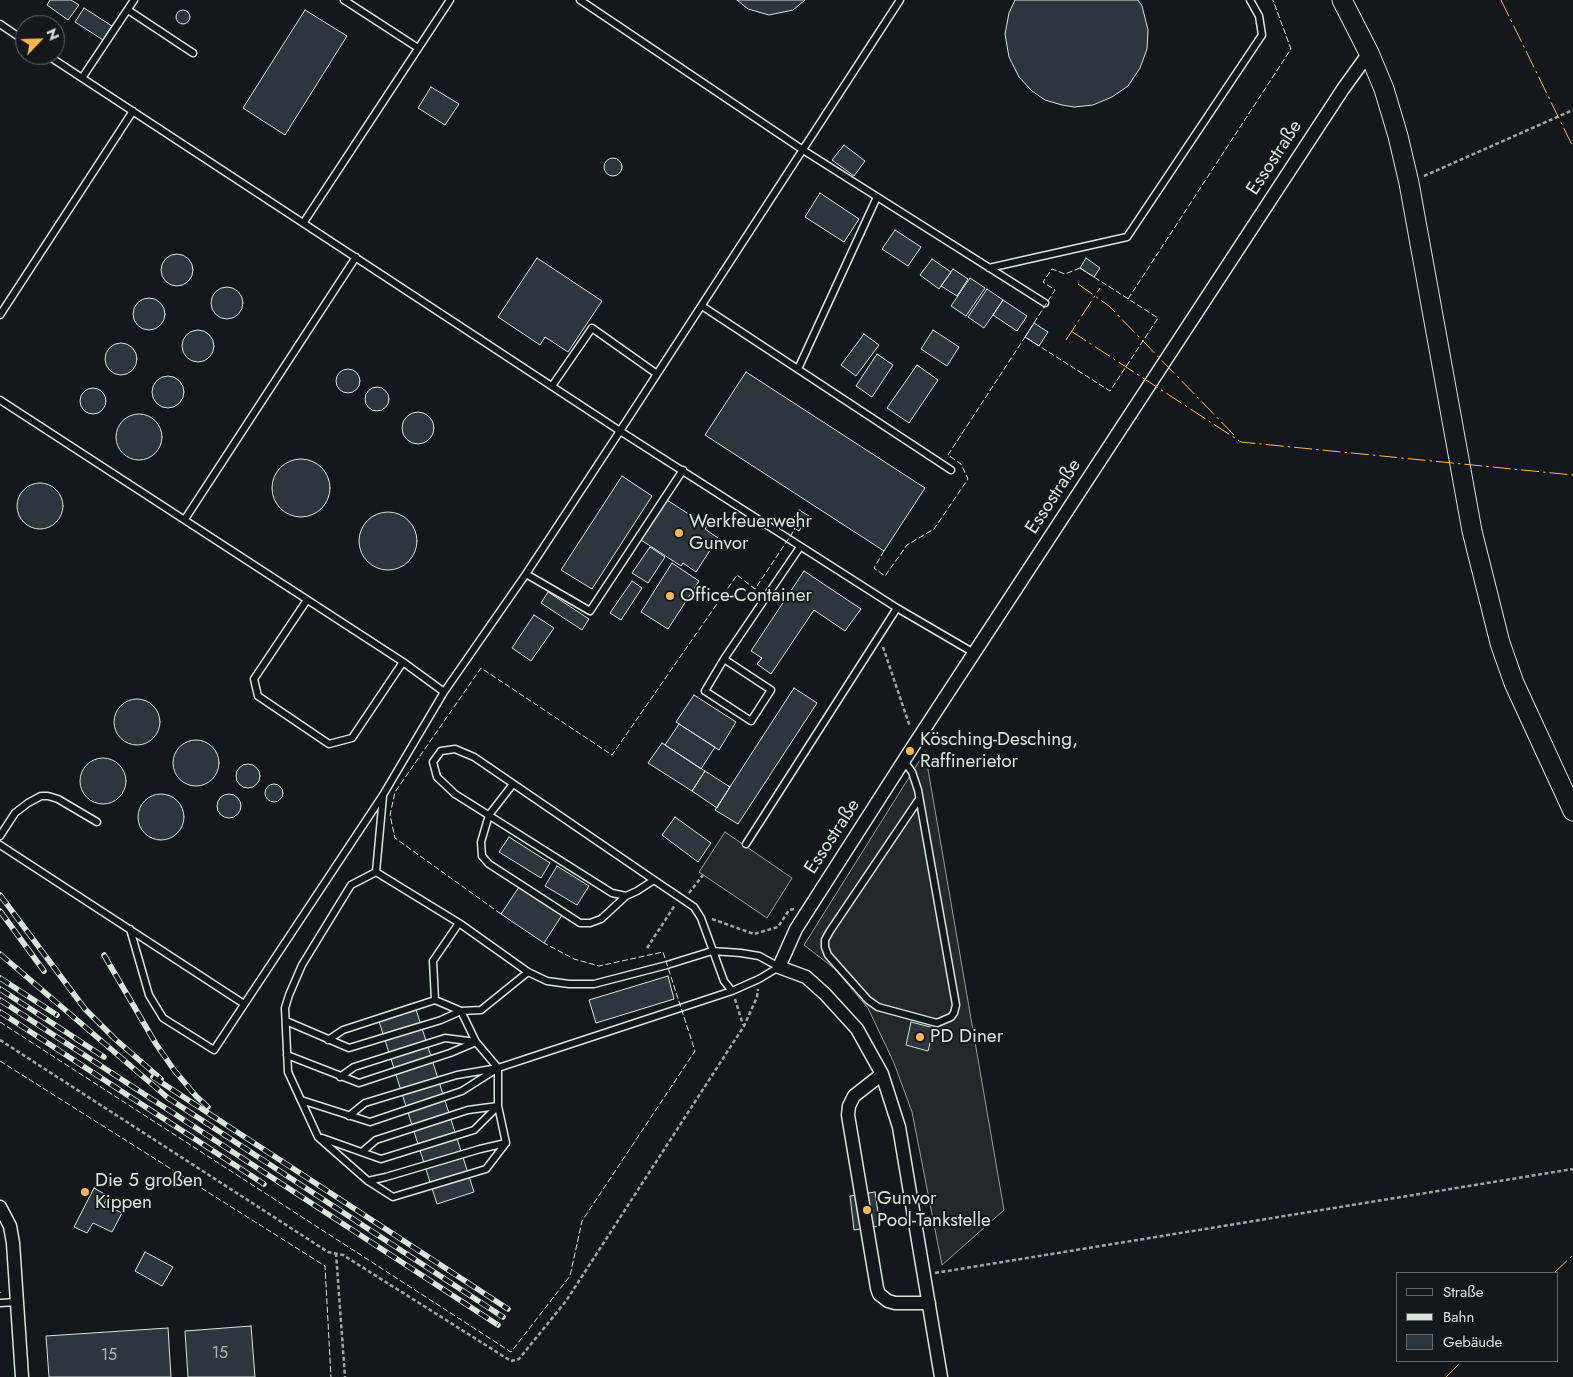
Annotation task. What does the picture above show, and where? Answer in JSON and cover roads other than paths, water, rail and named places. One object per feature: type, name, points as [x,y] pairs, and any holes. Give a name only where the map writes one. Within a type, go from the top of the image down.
[{"type":"street","points":[[1342,0],[1356,25],[1384,89],[1398,136],[1409,183],[1472,531],[1500,643],[1514,683],[1573,811]]},
{"type":"street","name":"Essostraße","points":[[779,967],[796,929],[904,761],[1342,89],[1369,53]]},
{"type":"street","points":[[779,967],[806,977],[825,994],[857,1029],[882,1074],[899,1127],[941,1377]]},
{"type":"street","points":[[882,1074],[854,1096],[849,1106],[848,1115],[877,1288],[879,1294],[888,1301],[895,1303],[929,1303]]},
{"type":"street","points":[[0,1208],[10,1226],[13,1244],[22,1377]]},
{"type":"lane","points":[[82,78],[134,0]]},
{"type":"lane","points":[[344,0],[418,48]]},
{"type":"lane","points":[[304,222],[450,0]]},
{"type":"lane","points":[[580,0],[802,150],[1045,303]]},
{"type":"lane","points":[[130,929],[149,995],[163,1018],[214,1050],[383,795],[444,692],[526,574],[900,0]]},
{"type":"lane","points":[[989,268],[1127,237],[1262,35],[1259,16],[1250,0]]},
{"type":"lane","points":[[128,10],[193,53]]},
{"type":"lane","points":[[0,24],[15,34]]},
{"type":"lane","points":[[62,65],[620,431],[897,608],[974,653]]},
{"type":"lane","points":[[0,315],[133,112]]},
{"type":"lane","points":[[798,369],[877,197]]},
{"type":"lane","points":[[185,519],[356,257]]},
{"type":"lane","points":[[702,306],[951,470]]},
{"type":"lane","points":[[552,386],[592,328],[657,374]]},
{"type":"lane","points":[[0,400],[403,662],[444,692]]},
{"type":"lane","points":[[526,574],[590,611],[682,470]]},
{"type":"lane","points":[[724,658],[771,690],[751,722],[705,690],[724,658],[800,547]]},
{"type":"lane","points":[[307,600],[254,679],[258,696],[329,744],[352,738],[403,662]]},
{"type":"lane","points":[[746,844],[897,608]]},
{"type":"lane","points":[[626,896],[612,893],[455,794],[437,777],[433,762],[441,751],[455,749],[474,757],[694,907],[701,918],[724,981],[732,991]]},
{"type":"lane","points":[[904,761],[912,772],[920,799],[956,1005],[951,1017],[937,1023],[878,1007],[868,1000],[828,956],[825,947],[825,940],[830,931],[920,799]]},
{"type":"lane","points":[[513,784],[489,815],[481,842],[482,856],[489,864],[580,923],[590,923],[601,918],[626,896],[637,892],[654,880]]},
{"type":"lane","points":[[376,872],[383,795]]},
{"type":"lane","points":[[0,836],[15,814],[28,803],[41,796],[58,799],[96,822]]},
{"type":"lane","points":[[0,845],[244,1004]]},
{"type":"lane","points":[[376,872],[459,923],[528,972],[547,981],[569,984],[594,984],[712,951],[741,952],[759,956],[779,967]]},
{"type":"lane","points":[[328,1040],[343,1030],[435,1000],[460,1011],[476,1042],[498,1068],[498,1106],[506,1143],[486,1169],[393,1197],[368,1181],[318,1137],[288,1072],[285,1008],[302,965],[351,885],[376,872]]},
{"type":"lane","points":[[435,1000],[433,961],[459,923]]},
{"type":"lane","points":[[349,1116],[365,1103],[457,1075],[498,1068],[732,991],[759,979],[779,967]]},
{"type":"lane","points":[[286,1021],[348,1048],[441,1020],[460,1011],[481,1010],[528,972]]},
{"type":"lane","points":[[340,1077],[354,1067],[445,1038],[476,1042]]},
{"type":"lane","points":[[288,1055],[359,1083],[450,1053],[476,1042]]},
{"type":"lane","points":[[301,1100],[370,1122],[462,1091],[498,1068]]},
{"type":"lane","points":[[318,1137],[381,1159],[474,1130],[498,1106]]},
{"type":"lane","points":[[362,1152],[376,1140],[468,1110],[498,1106]]},
{"type":"lane","points":[[368,1181],[506,1143]]},
{"type":"lane","points":[[0,1304],[17,1302]]},
{"type":"railway","points":[[0,895],[85,1009],[115,1039],[161,1079]]},
{"type":"railway","points":[[0,911],[44,971]]},
{"type":"railway","points":[[0,954],[168,1098],[503,1317]]},
{"type":"railway","points":[[104,955],[156,1044],[174,1070],[208,1107]]},
{"type":"railway","points":[[0,978],[57,1015]]},
{"type":"railway","points":[[0,989],[104,1057]]},
{"type":"railway","points":[[0,1000],[498,1325]]},
{"type":"railway","points":[[0,1012],[264,1184]]},
{"type":"railway","points":[[153,1077],[508,1309]]},
{"type":"place","name":"Werkfeuerwehr Gunvor","points":[[679,533]]},
{"type":"place","name":"Office-Container","points":[[670,596]]},
{"type":"place","name":"Kösching-Desching, Raffinerietor","points":[[910,751]]},
{"type":"place","name":"PD Diner","points":[[920,1037]]},
{"type":"place","name":"Die 5 großen Kippen","points":[[85,1192]]},
{"type":"place","name":"Gunvor Pool-Tankstelle","points":[[867,1210]]}]
